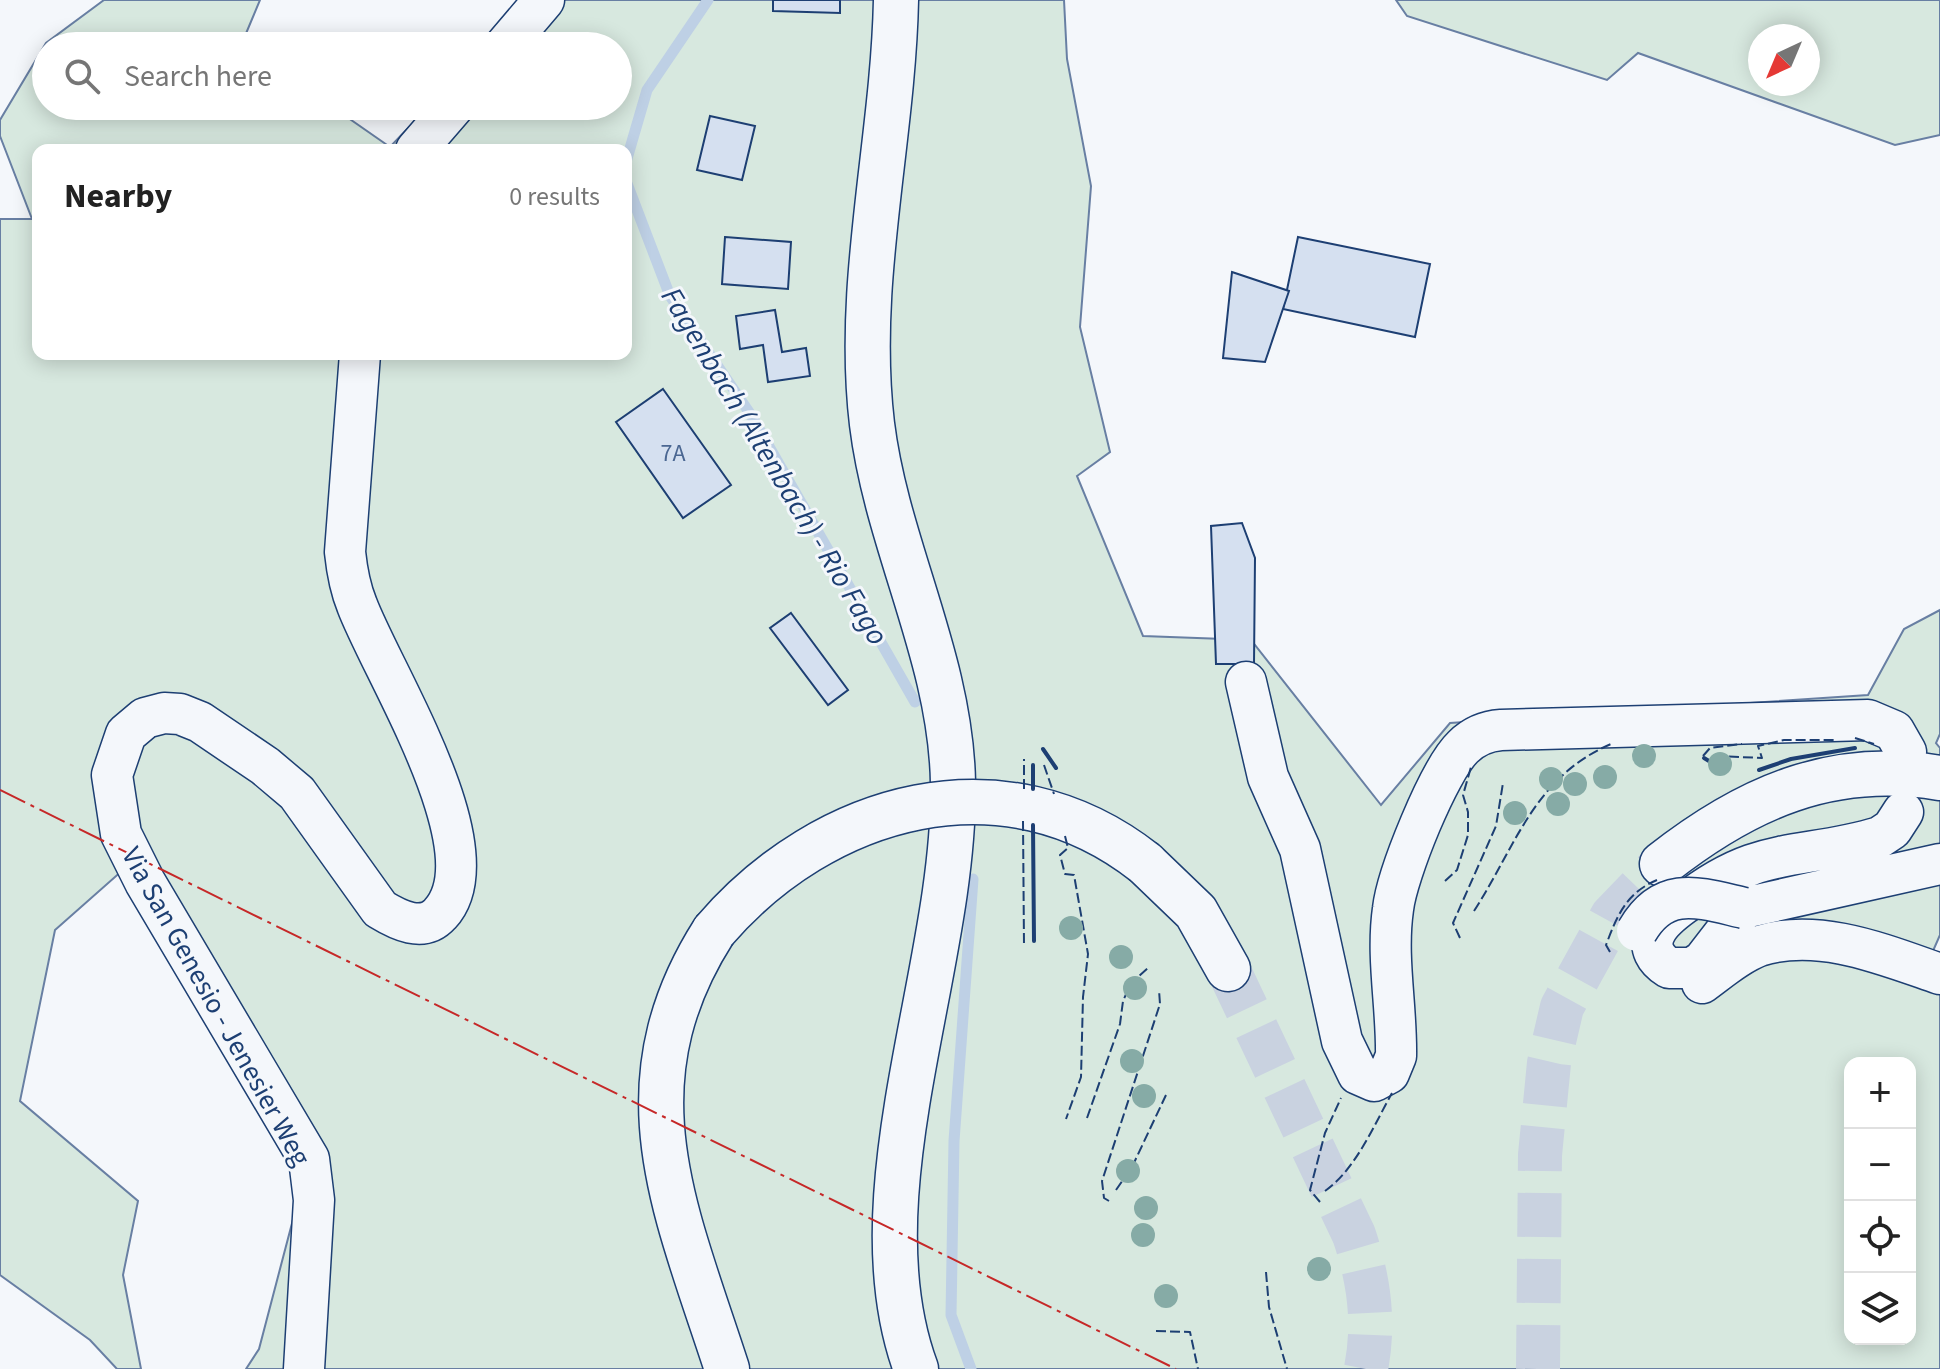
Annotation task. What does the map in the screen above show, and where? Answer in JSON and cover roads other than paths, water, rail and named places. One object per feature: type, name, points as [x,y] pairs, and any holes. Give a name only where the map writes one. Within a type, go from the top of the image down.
[{"type":"main road","points":[[896,0],[867,305],[866,355],[879,463],[938,671],[950,734],[952,841],[900,1157],[895,1220],[901,1315],[916,1369]]},
{"type":"main road","points":[[1662,864],[1699,835],[1784,789],[1859,775],[1940,778]]},
{"type":"main road","points":[[727,1369],[666,1170],[660,1095],[662,1060],[673,1011],[690,969],[714,931],[742,898],[814,848],[859,825],[936,804],[987,800],[1052,811],[1126,848],[1196,912],[1228,969]]},
{"type":"street","points":[[517,32],[544,0]]},
{"type":"street","points":[[421,144],[442,120]]},
{"type":"street","name":"Via San Genesio - Jenesier Weg","points":[[304,1369],[314,1200],[309,1159],[145,882],[121,834],[112,775],[126,734],[145,718],[164,713],[200,722],[265,766],[297,793],[380,909],[399,920],[418,924],[434,921],[448,906],[457,887],[459,867],[455,841],[428,758],[394,680],[371,640],[348,577],[345,552],[360,360]]},
{"type":"street","points":[[1246,682],[1268,777],[1300,849],[1342,1041],[1358,1074],[1374,1081],[1389,1073],[1396,1056],[1391,932],[1399,885],[1443,776],[1461,748],[1473,739],[1488,731],[1501,730],[1868,720],[1894,731],[1906,752]]},
{"type":"street","points":[[1744,908],[1703,961],[1692,968],[1669,968],[1655,955],[1651,945],[1660,924],[1716,880],[1774,856],[1880,837],[1892,829],[1903,812]]},
{"type":"street","points":[[1940,864],[1744,908],[1706,899],[1665,900],[1653,909],[1637,931],[1635,959],[1640,971],[1661,989],[1675,991],[1701,983],[1743,953],[1784,941],[1833,942],[1940,974]]},
{"type":"waterway","name":"Fagenbach (Altenbach) - Rio Fago","points":[[631,144],[647,90],[708,0]]},
{"type":"waterway","name":"Fagenbach (Altenbach) - Rio Fago","points":[[632,197],[670,296],[751,415],[915,702]]},
{"type":"waterway","points":[[971,1369],[951,1315],[954,1141],[973,879]]},
{"type":"tunnel","points":[[1538,1369],[1540,1155],[1549,1063],[1562,1007],[1612,916],[1662,864]]},
{"type":"tunnel","points":[[1228,969],[1354,1235],[1369,1301],[1370,1335],[1366,1369]]}]
